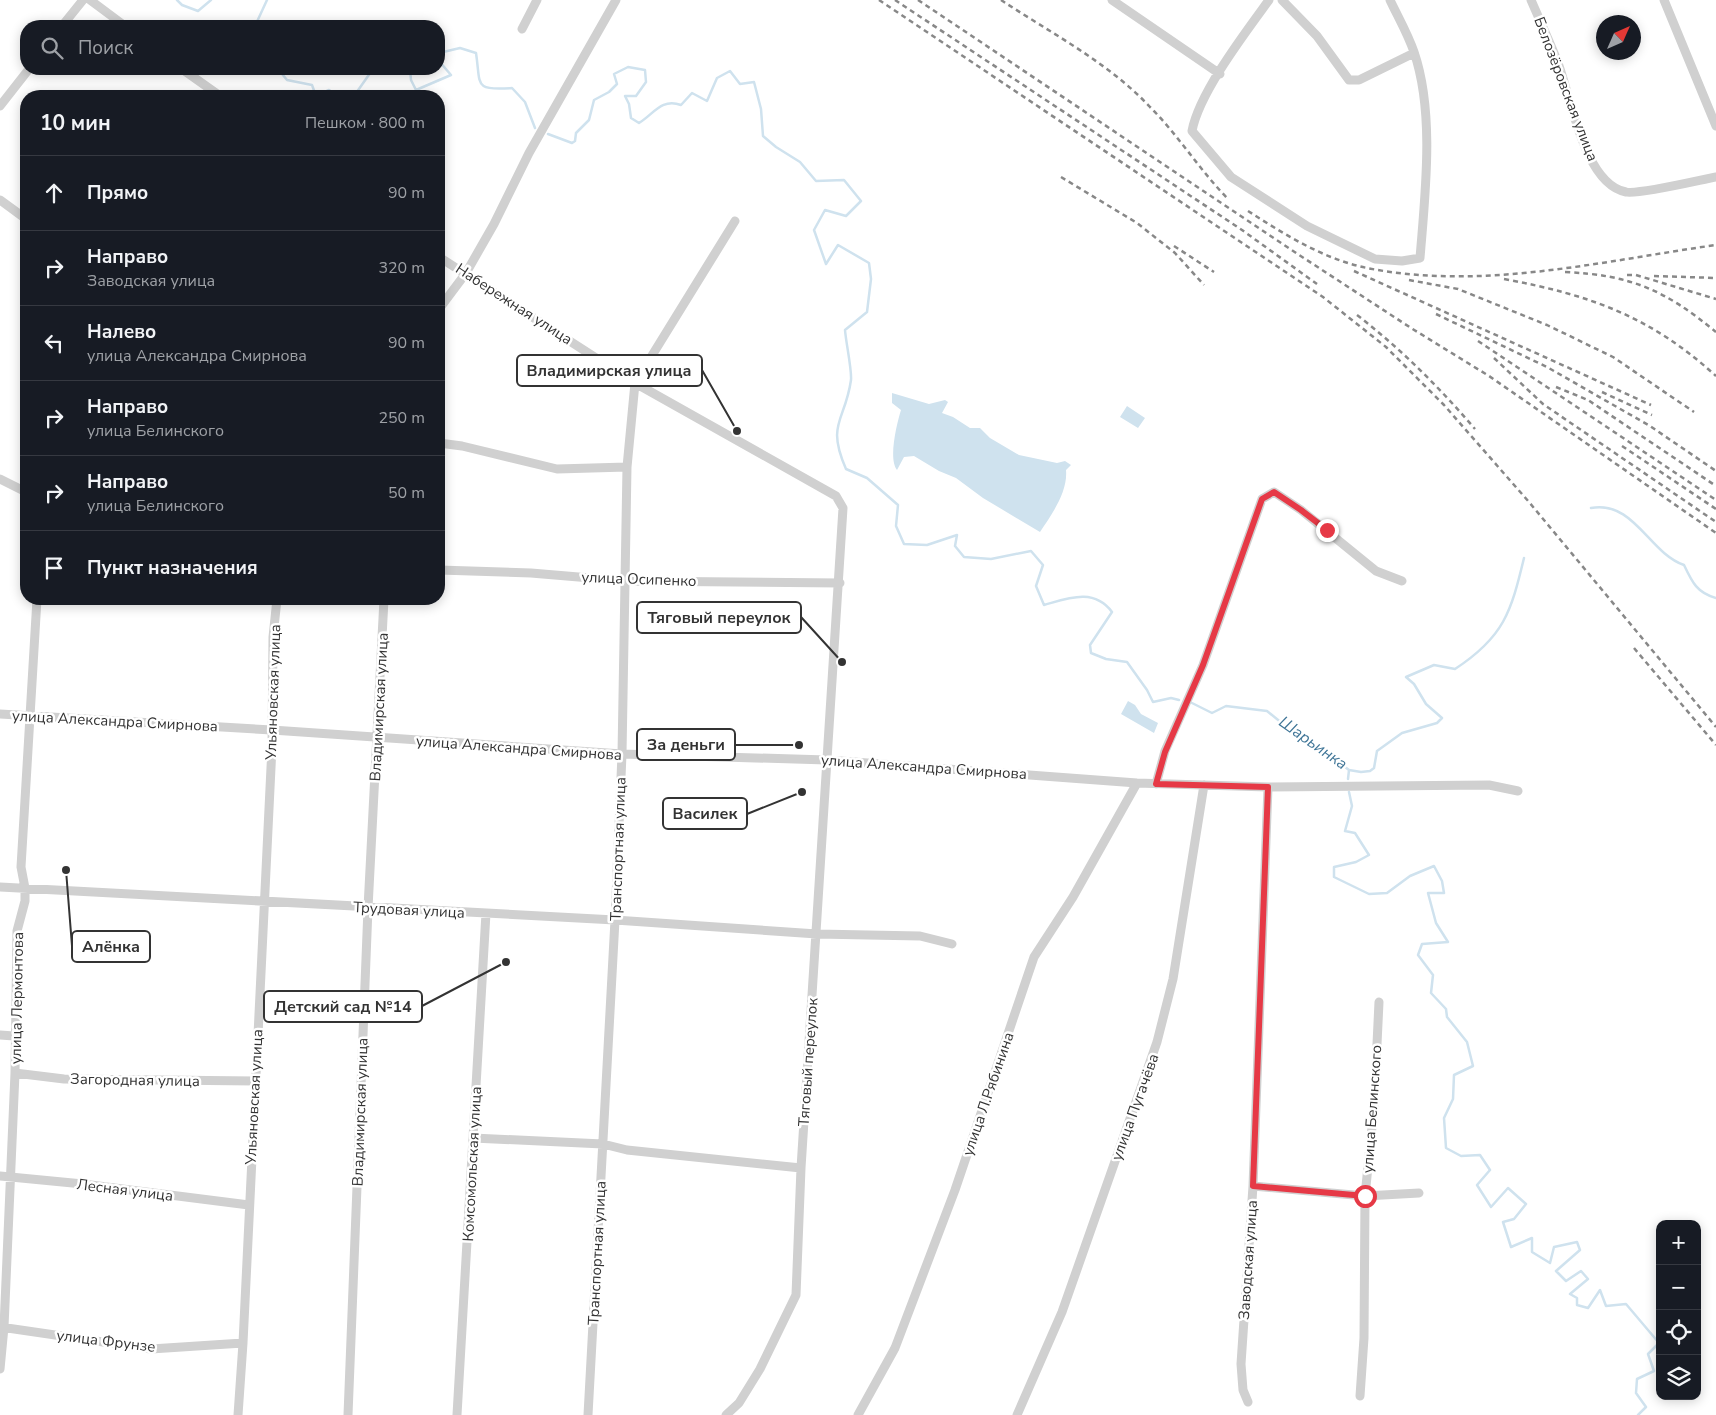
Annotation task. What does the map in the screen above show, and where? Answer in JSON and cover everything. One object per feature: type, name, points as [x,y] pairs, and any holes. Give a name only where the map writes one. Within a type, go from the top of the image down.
[{"type":"street","points":[[67,20],[83,0]]},
{"type":"street","points":[[90,0],[117,20]]},
{"type":"street","points":[[522,29],[537,0]]},
{"type":"street","points":[[445,301],[466,273],[494,224],[529,152],[616,0]]},
{"type":"street","points":[[1112,0],[1220,74]]},
{"type":"street","points":[[1269,0],[1243,35],[1195,114],[1192,131],[1231,177],[1268,202],[1307,226],[1375,259],[1402,261],[1420,258],[1426,172],[1424,99],[1414,53],[1390,0]]},
{"type":"street","points":[[1283,0],[1317,36],[1349,80],[1359,80],[1414,53]]},
{"type":"street","name":"Белозёровская улица","points":[[1531,0],[1558,63],[1586,152],[1594,166],[1608,183],[1628,193],[1716,177]]},
{"type":"street","points":[[1664,0],[1716,126]]},
{"type":"street","points":[[0,106],[24,75]]},
{"type":"street","points":[[190,75],[212,90]]},
{"type":"street","points":[[0,200],[20,215]]},
{"type":"street","name":"Транспортная улица","points":[[588,1415],[615,920],[622,754],[627,466],[635,382],[735,221]]},
{"type":"street","name":"Набережная улица","points":[[445,261],[635,382],[836,496],[843,508]]},
{"type":"street","points":[[445,444],[462,446],[557,470],[627,466]]},
{"type":"street","points":[[0,479],[20,489]]},
{"type":"street","points":[[1156,784],[1165,752],[1203,665],[1262,499],[1274,492],[1301,510],[1376,571],[1402,581]]},
{"type":"street","name":"Тяговый переулок","points":[[726,1415],[739,1403],[760,1369],[796,1295],[801,1168],[817,934],[826,760],[840,583],[843,508]]},
{"type":"street","name":"улица Осипенко","points":[[445,570],[531,573],[626,581],[840,583]]},
{"type":"street","name":"улица Лермонтова","points":[[0,1369],[5,1177],[15,1073],[14,1036],[17,931],[25,888],[21,867],[37,605]]},
{"type":"street","name":"Ульяновская улица","points":[[238,1415],[256,1081],[272,730],[273,637],[276,605]]},
{"type":"street","name":"Владимирская улица","points":[[348,1415],[368,908],[384,605]]},
{"type":"street","name":"улица Александра Смирнова","points":[[0,714],[622,754],[826,760],[1156,784],[1268,787],[1488,785],[1518,790]]},
{"type":"street","name":"улица Л.Рябинина","points":[[858,1415],[894,1348],[956,1190],[1034,956],[1073,896],[1137,783]]},
{"type":"street","name":"улица Пугачёва","points":[[1017,1415],[1062,1312],[1157,1042],[1173,979],[1204,785]]},
{"type":"street","name":"Заводская улица","points":[[1248,1402],[1243,1390],[1241,1364],[1253,1186],[1268,787]]},
{"type":"street","name":"Трудовая улица","points":[[0,887],[615,920],[817,934],[920,936],[952,944]]},
{"type":"street","name":"Комсомольская улица","points":[[456,1415],[486,914]]},
{"type":"street","name":"улица Белинского","points":[[1360,1396],[1364,1338],[1365,1196],[1374,1108],[1379,1002]]},
{"type":"street","points":[[0,1035],[14,1036]]},
{"type":"street","name":"Загородная улица","points":[[15,1073],[64,1079],[256,1081]]},
{"type":"street","points":[[473,1138],[603,1144],[628,1150],[801,1168]]},
{"type":"street","name":"Лесная улица","points":[[5,1177],[249,1205]]},
{"type":"street","points":[[1253,1186],[1365,1196],[1419,1193]]},
{"type":"street","name":"улица Фрунзе","points":[[2,1327],[151,1349],[243,1344]]},
{"type":"water","points":[[892,393],[929,404],[945,400],[948,402],[942,413],[953,417],[970,428],[980,428],[990,438],[1019,455],[1057,463],[1065,461],[1071,465],[1066,470],[1062,495],[1040,532],[983,498],[956,478],[939,471],[914,456],[904,457],[897,470],[894,465],[893,450],[901,410],[892,403]]},
{"type":"water","points":[[1127,406],[1145,418],[1138,428],[1120,417]]},
{"type":"water","points":[[1128,701],[1135,705],[1141,714],[1158,723],[1154,733],[1121,714]]},
{"type":"waterway","name":"Шарьинка","points":[[177,0],[182,5],[198,11],[211,0]]},
{"type":"waterway","name":"Шарьинка","points":[[258,20],[267,0]]},
{"type":"waterway","name":"Шарьинка","points":[[445,52],[460,48],[476,53],[481,84],[491,88],[512,88],[525,102],[535,128]]},
{"type":"waterway","name":"Шарьинка","points":[[548,134],[572,143],[575,141],[576,133],[589,120],[594,100],[609,92],[617,84],[614,74],[628,67],[645,70],[646,82],[636,96],[625,96],[629,104],[631,118],[639,123],[663,105],[674,103],[681,105],[692,93],[707,101],[717,78],[730,71],[740,84],[754,82],[761,109],[763,136],[776,147],[800,162],[816,181],[844,180],[861,201],[846,216],[825,210],[814,230],[826,264],[838,245],[869,263],[871,279],[867,312],[845,330],[851,380],[837,432],[840,454],[846,469],[867,478],[898,505],[896,526],[904,544],[927,545],[957,535],[955,546],[964,557],[991,559],[1031,551],[1043,565],[1036,586],[1044,605],[1072,598],[1089,597],[1105,605],[1112,612],[1090,645],[1091,653],[1106,659],[1127,662],[1147,690],[1153,702],[1171,698],[1179,700]]},
{"type":"waterway","name":"Шарьинка","points":[[416,90],[451,75],[445,68]]},
{"type":"waterway","name":"Шарьинка","points":[[283,75],[287,80],[312,85],[314,90]]},
{"type":"waterway","name":"Шарьинка","points":[[358,90],[369,75]]},
{"type":"waterway","name":"Шарьинка","points":[[411,75],[416,90]]},
{"type":"waterway","name":"Шарьинка","points":[[1591,508],[1606,508],[1619,512],[1630,519],[1661,550],[1672,559],[1684,565],[1693,582],[1700,590],[1716,598]]},
{"type":"waterway","name":"Шарьинка","points":[[1192,703],[1212,713],[1226,706],[1267,711],[1294,733],[1315,744],[1349,770],[1370,771],[1374,768],[1377,751],[1402,733],[1437,723],[1442,718],[1426,704],[1414,684],[1406,677],[1434,665],[1455,669],[1485,646],[1503,622],[1515,594],[1524,558]]},
{"type":"waterway","points":[[1348,779],[1349,770]]},
{"type":"waterway","points":[[1349,792],[1352,806],[1345,831],[1355,833],[1369,855],[1356,862],[1334,867],[1334,877],[1369,894],[1387,893],[1410,876],[1434,866],[1442,881],[1444,893],[1428,893],[1436,923],[1448,942],[1422,944],[1418,955],[1433,975],[1431,993],[1446,1009],[1447,1017],[1467,1042],[1473,1066],[1454,1075],[1453,1099],[1444,1118],[1446,1148],[1461,1156],[1480,1155],[1490,1170],[1477,1185],[1491,1207],[1508,1188],[1526,1204],[1514,1219],[1503,1222],[1511,1247],[1532,1238],[1532,1252],[1550,1263],[1554,1247],[1577,1242],[1580,1250],[1556,1271],[1566,1281],[1581,1271],[1588,1279],[1570,1294],[1577,1298],[1577,1305],[1588,1308],[1600,1290],[1606,1306],[1626,1304],[1659,1343],[1648,1354],[1654,1371],[1637,1379],[1636,1393],[1646,1407],[1638,1415]]},
{"type":"railway","points":[[879,0],[1323,297],[1386,347],[1444,405],[1529,502],[1716,727]]},
{"type":"railway","points":[[895,0],[1242,230],[1317,284]]},
{"type":"railway","points":[[918,0],[1290,249],[1489,376],[1716,533]]},
{"type":"railway","points":[[1001,0],[1079,49],[1134,91],[1160,118],[1227,198]]},
{"type":"railway","points":[[1061,177],[1137,223],[1175,253],[1204,285]]},
{"type":"railway","points":[[1248,211],[1290,237],[1335,259],[1367,268],[1410,274],[1454,276],[1542,271],[1716,245]]},
{"type":"railway","points":[[1174,246],[1214,272]]},
{"type":"railway","points":[[1354,271],[1651,405]]},
{"type":"railway","points":[[1565,272],[1609,277],[1646,287],[1680,305],[1716,332]]},
{"type":"railway","points":[[1627,275],[1636,275],[1716,299]]},
{"type":"railway","points":[[1654,276],[1716,278]]},
{"type":"railway","points":[[1504,279],[1564,292],[1618,311],[1643,323],[1667,338],[1716,376]]},
{"type":"railway","points":[[1409,280],[1458,289],[1547,325],[1613,357],[1694,412]]},
{"type":"railway","points":[[1436,314],[1547,367],[1650,426],[1716,471]]},
{"type":"railway","points":[[1357,315],[1419,369],[1475,429]]},
{"type":"railway","points":[[1478,341],[1716,500]]},
{"type":"railway","points":[[1494,358],[1543,404],[1716,522]]},
{"type":"railway","points":[[1556,387],[1588,400],[1716,486]]},
{"type":"railway","points":[[1602,392],[1652,415]]},
{"type":"railway","points":[[1622,446],[1716,509]]},
{"type":"railway","points":[[1634,648],[1716,745]]},
{"type":"place","name":"Владимирская улица","points":[[737,431]]},
{"type":"place","name":"Тяговый переулок","points":[[842,662]]},
{"type":"place","name":"За деньги","points":[[799,745]]},
{"type":"place","name":"Василек","points":[[802,792]]},
{"type":"place","name":"Алёнка","points":[[66,870]]},
{"type":"place","name":"Детский сад №14","points":[[506,962]]},
{"type":"route","points":[[1327,530],[1274,492],[1262,499],[1258,516],[1203,665],[1165,752],[1156,784],[1268,787],[1253,1186],[1365,1196]]}]
